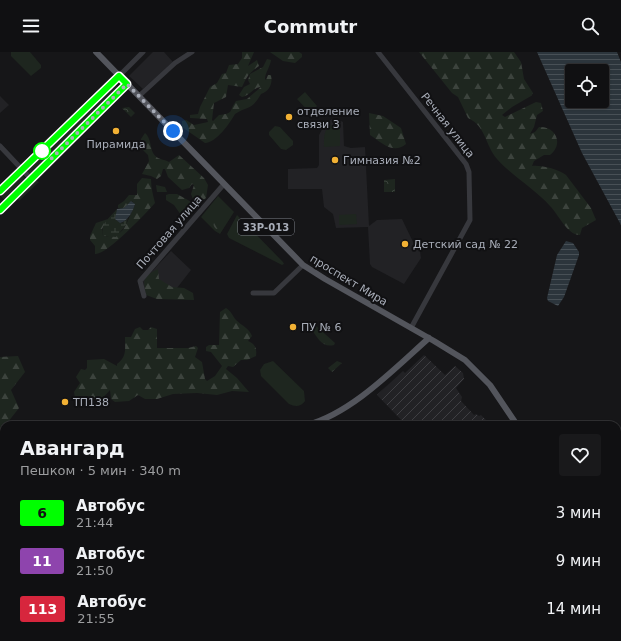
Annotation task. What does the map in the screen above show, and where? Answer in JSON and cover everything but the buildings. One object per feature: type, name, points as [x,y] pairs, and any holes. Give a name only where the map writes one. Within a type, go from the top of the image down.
[{"type":"main road","name":"проспект Мира","points":[[96,52],[303,265],[449,350],[475,369],[490,385],[514,421]]},
{"type":"main road","points":[[0,191],[119,76]]},
{"type":"main road","points":[[0,210],[127,84]]},
{"type":"main road","points":[[320,421],[349,407],[429,338]]},
{"type":"street","points":[[119,76],[143,52]]},
{"type":"street","points":[[139,96],[175,63],[192,52]]},
{"type":"street","name":"Речная улица","points":[[378,52],[466,164],[469,172],[470,220],[411,328]]},
{"type":"street","points":[[0,146],[31,179]]},
{"type":"street","name":"Почтовая улица","points":[[144,296],[140,281],[224,184]]},
{"type":"street","points":[[253,293],[274,293],[303,265]]},
{"type":"shaded area","points":[[153,52],[164,52],[173,62],[143,89],[129,76]]},
{"type":"shaded area","points":[[537,52],[617,52],[621,62],[621,225],[582,153]]},
{"type":"shaded area","points":[[0,96],[9,105],[0,113]]},
{"type":"shaded area","points":[[332,119],[343,122],[344,146],[351,148],[365,147],[369,226],[377,220],[402,219],[414,244],[420,251],[421,258],[404,284],[372,267],[370,264],[368,227],[336,228],[333,214],[324,207],[322,189],[288,189],[288,169],[317,168],[319,165],[319,135],[325,124]]},
{"type":"shaded area","points":[[131,201],[135,204],[131,213],[128,218],[120,223],[115,219],[117,209],[124,208]]},
{"type":"shaded area","points":[[566,241],[573,243],[579,252],[579,255],[564,297],[558,306],[548,301],[547,298],[557,255]]},
{"type":"shaded area","points":[[171,251],[191,270],[170,297],[152,296],[144,290],[143,281]]},
{"type":"shaded area","points":[[424,355],[445,375],[455,366],[463,373],[464,379],[456,388],[462,397],[461,401],[474,415],[481,415],[486,420],[402,421],[377,395],[403,371],[405,373]]},
{"type":"green space","points":[[11,52],[30,52],[41,65],[41,68],[31,76],[11,56]]},
{"type":"green space","points":[[242,52],[254,52],[248,66],[257,60],[259,66],[250,74],[263,67],[267,59],[271,60],[265,79],[266,80],[268,75],[271,75],[271,84],[264,93],[261,94],[255,103],[235,114],[214,140],[205,143],[182,127],[182,121],[186,120],[194,125],[208,122],[207,119],[190,118],[190,115],[198,114],[210,87],[217,83],[222,74],[226,73],[229,65],[238,64],[242,58]],"holes":[[[250,74],[248,80],[250,84],[244,87],[239,95],[242,97],[256,88],[261,87],[247,99],[236,101],[229,113],[219,115],[213,121],[214,103],[226,97],[228,85],[242,87]]]},
{"type":"green space","points":[[270,52],[299,52],[302,54],[302,57],[295,63],[283,61]]},
{"type":"green space","points":[[419,52],[514,52],[521,62],[524,79],[533,93],[531,96],[512,107],[502,115],[505,117],[536,102],[541,103],[543,111],[537,115],[534,127],[530,134],[535,132],[539,127],[550,129],[556,136],[557,146],[550,155],[544,155],[534,161],[532,166],[549,168],[566,175],[591,208],[596,220],[582,228],[580,235],[571,232],[544,200],[497,159],[482,131],[474,121],[468,118],[458,97],[452,93]]},
{"type":"green space","points":[[115,84],[120,89],[50,156],[46,152]]},
{"type":"green space","points":[[305,92],[317,106],[310,113],[297,99]]},
{"type":"green space","points":[[129,107],[135,113],[131,117],[122,108]]},
{"type":"green space","points":[[369,113],[383,116],[401,128],[406,144],[401,147],[392,148],[370,135]]},
{"type":"green space","points":[[334,124],[340,124],[340,146],[324,147],[324,136],[326,131]]},
{"type":"green space","points":[[275,126],[280,127],[293,141],[293,145],[286,150],[281,149],[269,135],[269,132]]},
{"type":"green space","points":[[145,133],[156,157],[169,162],[179,155],[204,178],[208,185],[206,198],[202,201],[193,199],[191,194],[194,185],[192,184],[189,188],[182,190],[168,177],[165,169],[163,169],[161,176],[157,179],[142,174],[149,161],[148,155],[141,148],[141,139]]},
{"type":"green space","points":[[42,156],[47,161],[30,177],[25,173]]},
{"type":"green space","points":[[22,175],[27,180],[5,201],[0,195]]},
{"type":"green space","points":[[142,178],[151,179],[155,203],[117,241],[101,253],[95,254],[95,246],[90,240],[90,236],[96,223],[108,219],[102,229],[103,236],[117,235],[121,232],[135,205],[132,201],[123,209],[118,208],[118,205],[129,195],[137,195],[137,184]]},
{"type":"green space","points":[[34,179],[39,182],[19,201],[16,197]]},
{"type":"green space","points":[[395,179],[395,192],[384,192],[384,180]]},
{"type":"green space","points":[[156,185],[165,187],[167,192],[157,192]]},
{"type":"green space","points":[[177,194],[195,204],[194,210],[190,216],[187,218],[181,215],[174,205],[166,200],[166,195]]},
{"type":"green space","points":[[218,196],[234,212],[220,234],[201,217]]},
{"type":"green space","points":[[117,209],[116,220],[122,223],[128,218],[126,225],[116,237],[103,236],[102,232],[104,224]]},
{"type":"green space","points":[[356,214],[357,224],[339,225],[339,215]]},
{"type":"green space","points":[[237,215],[284,264],[282,265],[229,238],[227,234]]},
{"type":"green space","points":[[219,218],[223,220],[225,224],[223,228],[219,230],[215,228],[213,224],[215,220]]},
{"type":"green space","points":[[158,269],[159,279],[172,287],[184,288],[193,293],[194,300],[157,299],[146,295],[144,286],[145,279],[149,274]]},
{"type":"green space","points":[[226,308],[236,320],[249,331],[252,336],[248,341],[254,345],[256,349],[256,356],[247,360],[241,360],[233,367],[228,366],[226,369],[237,378],[249,392],[232,391],[217,395],[197,393],[173,394],[157,399],[145,399],[138,395],[129,401],[115,402],[111,399],[110,390],[99,399],[85,397],[75,398],[74,392],[80,383],[76,377],[81,369],[85,370],[87,368],[87,360],[104,359],[117,366],[124,355],[125,337],[131,337],[135,329],[140,327],[143,330],[148,330],[151,327],[157,329],[157,348],[188,348],[196,346],[198,348],[195,357],[202,362],[205,379],[207,381],[215,376],[222,366],[211,352],[206,351],[206,347],[209,345],[219,345],[220,312]]},
{"type":"green space","points":[[315,325],[335,343],[334,345],[330,346],[323,344],[318,339],[312,330],[313,326]]},
{"type":"green space","points":[[18,356],[25,372],[11,390],[19,408],[9,421],[0,421],[0,357]]},
{"type":"green space","points":[[273,361],[304,391],[305,401],[302,404],[293,406],[289,404],[261,376],[260,370],[264,364]]},
{"type":"green space","points":[[337,361],[342,363],[332,372],[328,368]]},
{"type":"bus line","name":"6","points":[[0,191],[119,76],[127,84],[0,210]]},
{"type":"place","name":"отделение связи 3","points":[[289,117]]},
{"type":"place","name":"Пирамида","points":[[116,131]]},
{"type":"place","name":"Гимназия №2","points":[[335,160]]},
{"type":"place","name":"Детский сад № 22","points":[[405,244]]},
{"type":"place","name":"ПУ № 6","points":[[293,327]]},
{"type":"place","name":"ТП138","points":[[65,402]]},
{"type":"route","points":[[42,151],[50,160],[127,84],[173,131]]}]
